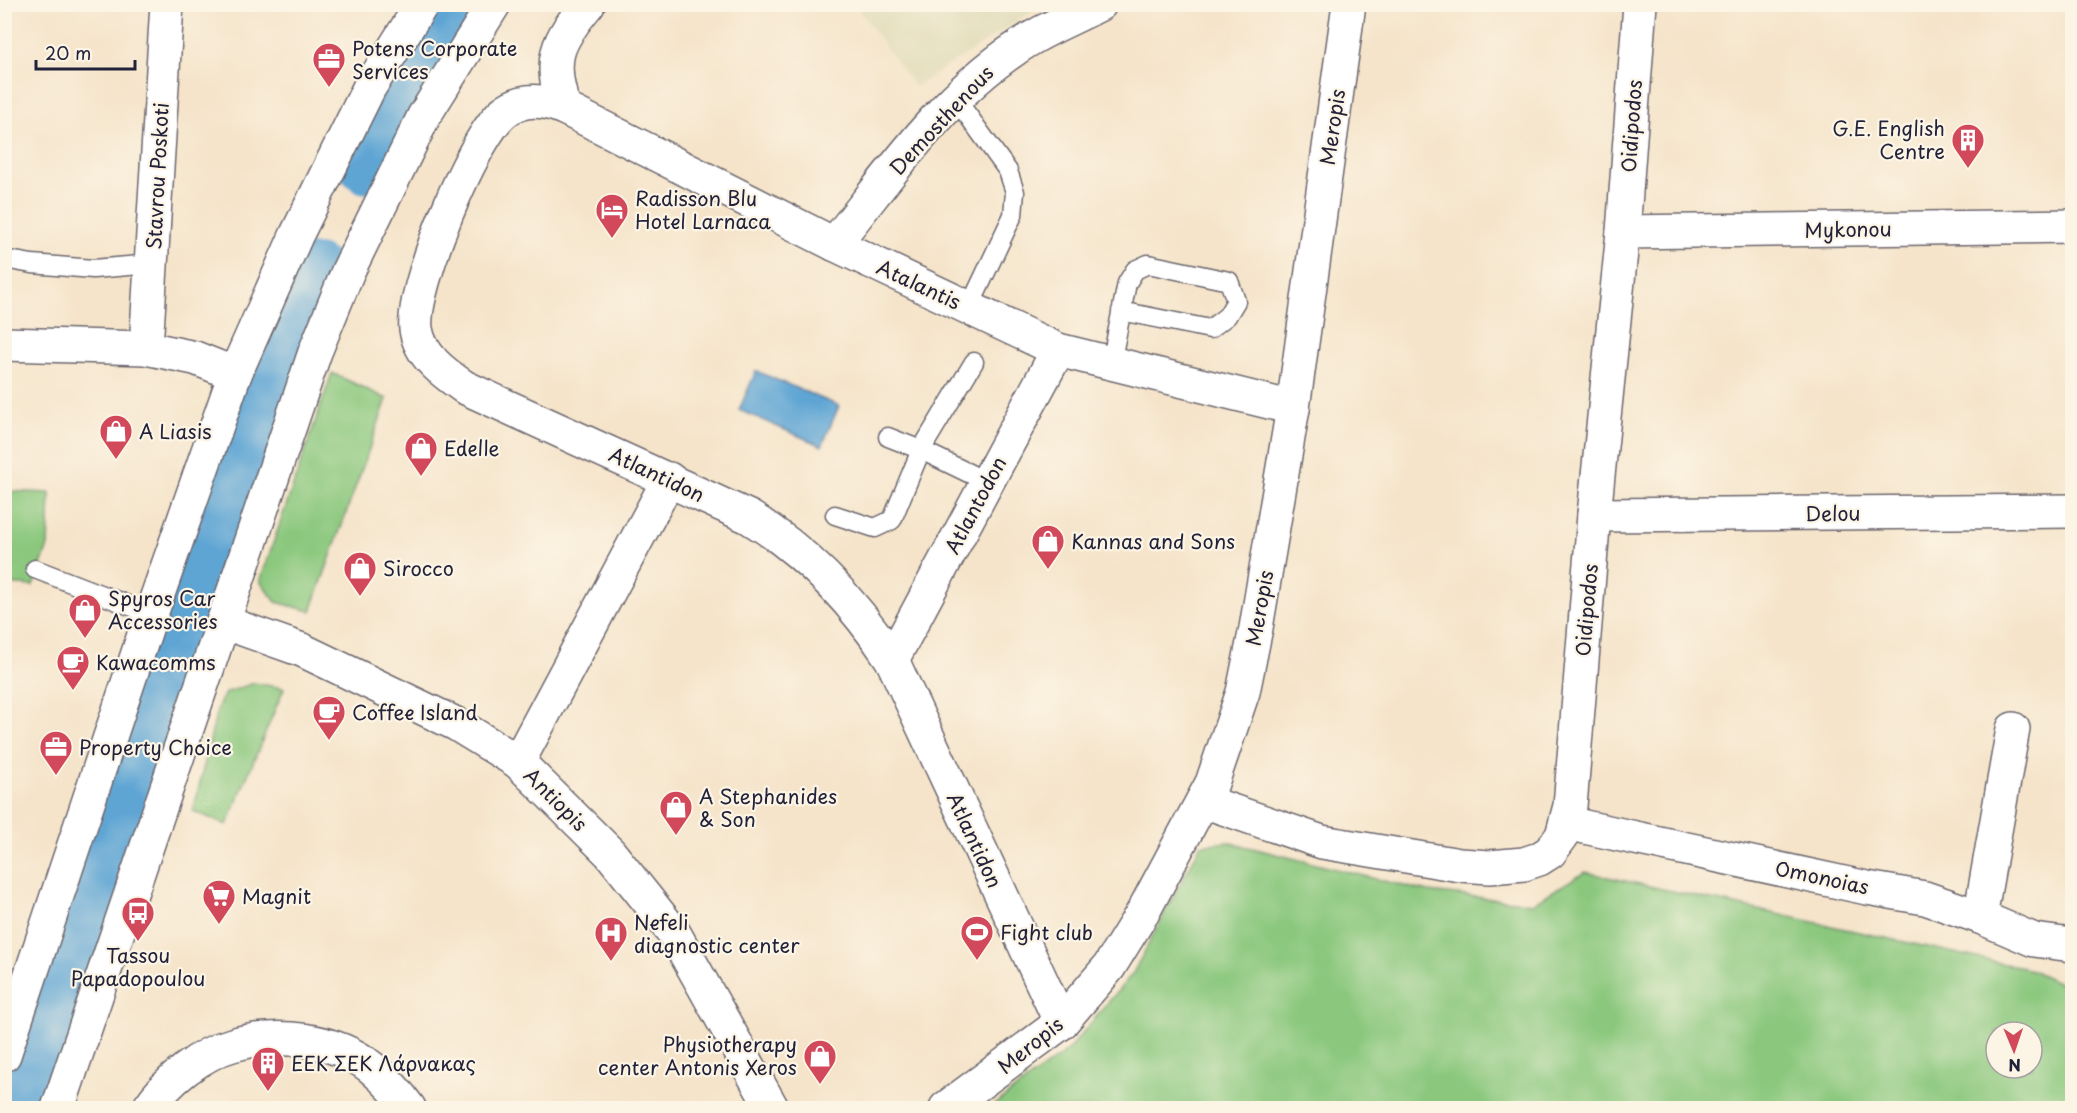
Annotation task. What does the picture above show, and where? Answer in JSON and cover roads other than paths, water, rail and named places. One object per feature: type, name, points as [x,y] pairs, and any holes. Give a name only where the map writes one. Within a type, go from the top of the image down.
[{"type":"street","name":"Stavrou Poskoti","points":[[146,348],[167,4]]},
{"type":"street","points":[[4,1055],[151,614],[235,374],[296,236],[369,88],[422,4]]},
{"type":"street","points":[[58,1108],[315,352],[348,271],[424,116],[494,4]]},
{"type":"street","points":[[564,108],[557,85],[555,67],[559,47],[568,29],[588,4]]},
{"type":"street","name":"Meropis","points":[[946,1108],[1061,1023],[1109,967],[1125,943],[1215,775],[1243,692],[1256,628],[1293,408],[1349,4]]},
{"type":"street","name":"Oidipodos","points":[[1203,801],[1322,842],[1460,865],[1510,867],[1539,859],[1550,852],[1562,836],[1570,806],[1594,515],[1623,232],[1640,4]]},
{"type":"street","name":"Demosthenous","points":[[834,244],[920,136],[990,66],[1046,30],[1088,8]]},
{"type":"street","name":"Atlantidon","points":[[564,108],[546,100],[518,104],[505,111],[490,126],[469,164],[430,256],[419,293],[416,330],[421,346],[435,364],[464,387],[749,517],[770,529],[822,572],[873,631],[892,660],[1061,1023]]},
{"type":"street","name":"Atalantis","points":[[564,108],[834,244],[1058,351],[1293,408]]},
{"type":"street","name":"Mykonou","points":[[1623,232],[2073,226]]},
{"type":"street","points":[[4,344],[146,348],[195,358],[235,374]]},
{"type":"street","name":"Atlantodon","points":[[892,660],[1058,351]]},
{"type":"street","points":[[518,762],[669,479]]},
{"type":"street","name":"Delou","points":[[1594,515],[2073,511]]},
{"type":"street","name":"Antiopis","points":[[223,622],[302,650],[456,724],[518,762],[610,853],[674,933],[772,1108]]},
{"type":"street","points":[[1980,917],[2013,729]]},
{"type":"street","name":"Omonoias","points":[[1566,823],[1867,888],[1898,892],[1948,905],[2034,940],[2073,945]]},
{"type":"street","points":[[149,1108],[165,1088],[211,1054],[230,1045],[278,1038],[304,1040],[351,1056],[370,1067],[409,1108]]},
{"type":"lane","points":[[956,99],[1008,171],[1015,192],[1013,215],[969,308]]},
{"type":"lane","points":[[4,259],[32,264],[93,269],[152,264]]},
{"type":"lane","points":[[1111,364],[1121,311],[1127,282],[1135,270],[1148,264],[1229,281],[1236,301],[1227,316],[1210,329],[1121,311]]},
{"type":"lane","points":[[835,515],[875,528],[891,520],[921,450],[974,362]]},
{"type":"lane","points":[[888,437],[921,450],[987,482]]},
{"type":"lane","points":[[35,569],[151,614]]},
{"type":"water","points":[[756,371],[839,406],[822,446],[739,410]]},
{"type":"waterway","points":[[368,164],[454,4]]},
{"type":"waterway","points":[[26,1096],[254,429],[316,274]]},
{"type":"place","name":"Potens Corporate Services","points":[[329,88]]},
{"type":"place","name":"G.E. English Centre","points":[[1968,169]]},
{"type":"place","name":"Radisson Blu Hotel Larnaca","points":[[612,239]]},
{"type":"place","name":"A Liasis","points":[[116,460]]},
{"type":"place","name":"Edelle","points":[[421,477]]},
{"type":"place","name":"Kannas and Sons","points":[[1048,570]]},
{"type":"place","name":"Sirocco","points":[[360,597]]},
{"type":"place","name":"Spyros Car Accessories","points":[[85,639]]},
{"type":"place","name":"Kawacomms","points":[[73,691]]},
{"type":"place","name":"Coffee Island","points":[[329,741]]},
{"type":"place","name":"Property Choice","points":[[56,776]]},
{"type":"place","name":"A Stephanides & Son","points":[[676,836]]},
{"type":"place","name":"Magnit","points":[[219,925]]},
{"type":"place","name":"Tassou Papadopoulou","points":[[138,942]]},
{"type":"place","name":"Fight club","points":[[977,961]]},
{"type":"place","name":"Nefeli diagnostic center","points":[[611,962]]},
{"type":"place","name":"Physiotherapy center Antonis Xeros","points":[[820,1085]]},
{"type":"place","name":"ΕΕΚ ΣΕΚ Λάρνακας","points":[[268,1092]]}]
